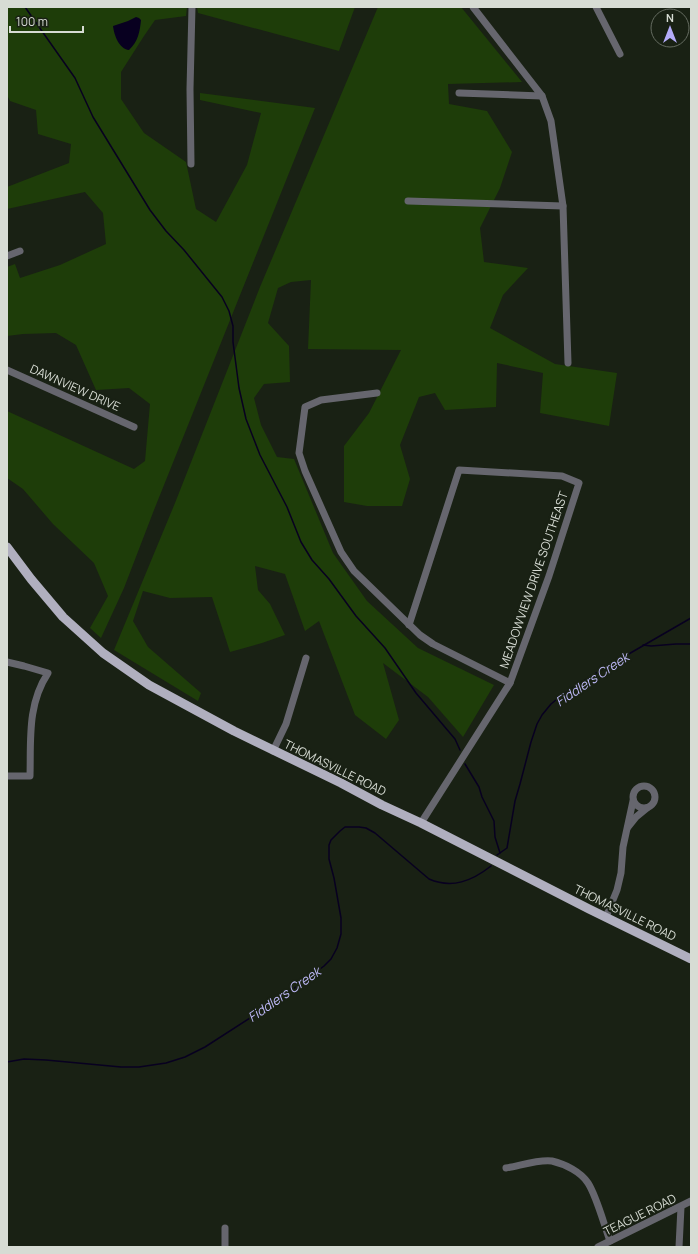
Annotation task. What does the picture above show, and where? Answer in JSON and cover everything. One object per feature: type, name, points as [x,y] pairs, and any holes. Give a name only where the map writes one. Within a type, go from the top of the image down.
[{"type":"main road","name":"THOMASVILLE ROAD","points":[[7,547],[31,579],[64,617],[103,653],[148,685],[273,751],[342,783],[382,805],[421,823],[691,959]]},
{"type":"street","points":[[191,164],[190,74],[192,7]]},
{"type":"street","points":[[473,7],[542,96],[551,121],[564,206],[568,363]]},
{"type":"street","points":[[599,8],[620,54]]},
{"type":"street","points":[[459,92],[542,96]]},
{"type":"street","points":[[408,201],[564,206]]},
{"type":"street","points":[[7,256],[20,251]]},
{"type":"street","name":"DAWNVIEW DRIVE","points":[[7,370],[134,427]]},
{"type":"street","points":[[377,393],[321,400],[306,407],[299,453],[305,471],[341,552],[354,571],[420,635],[433,644],[510,683]]},
{"type":"street","name":"MEADOWVIEW DRIVE SOUTHEAST","points":[[409,625],[459,470],[562,476],[579,483],[549,576],[510,683],[421,823]]},
{"type":"street","points":[[273,751],[286,724],[306,658]]},
{"type":"street","points":[[7,662],[48,673],[35,698],[31,715],[30,776],[7,776]]},
{"type":"street","points":[[606,917],[617,890],[621,873],[623,847],[633,801],[633,793],[640,786],[650,787],[655,796],[655,800],[652,805],[636,817],[628,827]]},
{"type":"street","points":[[633,801],[638,807],[648,808]]},
{"type":"street","points":[[506,1168],[536,1162],[551,1161],[568,1167],[582,1176],[589,1184],[610,1241]]},
{"type":"street","name":"TEAGUE ROAD","points":[[598,1247],[691,1202]]},
{"type":"street","points":[[680,1247],[681,1207]]},
{"type":"street","points":[[225,1228],[225,1247]]},
{"type":"green space","points":[[7,7],[187,7],[186,16],[155,20],[121,72],[121,99],[144,133],[186,162],[196,209],[216,222],[247,165],[261,113],[200,100],[200,93],[315,108],[124,588],[101,638],[90,628],[108,596],[94,563],[53,524],[23,489],[7,478],[7,411],[134,469],[145,461],[150,404],[129,388],[96,390],[76,345],[56,333],[7,336],[7,267],[15,264],[20,278],[60,265],[106,244],[103,213],[85,192],[7,209],[7,187],[69,163],[71,144],[38,134],[36,110],[10,101],[7,95]]},
{"type":"green space","points":[[197,7],[355,7],[339,51],[198,13]]},
{"type":"green space","points":[[378,7],[461,7],[522,82],[448,84],[449,104],[487,111],[512,152],[500,188],[480,228],[484,262],[528,268],[503,295],[490,328],[555,364],[617,373],[609,426],[540,413],[543,373],[497,363],[496,407],[445,410],[435,393],[419,397],[400,445],[410,479],[402,506],[367,506],[344,502],[344,446],[369,413],[401,350],[308,349],[311,280],[291,282],[278,288],[268,323],[289,346],[290,382],[264,384],[254,398],[261,425],[277,457],[294,459],[333,553],[367,601],[418,648],[494,685],[463,737],[428,697],[383,663],[399,720],[386,739],[355,715],[319,621],[305,631],[285,574],[255,566],[258,590],[270,604],[285,635],[230,652],[212,597],[170,598],[143,591],[133,621],[148,647],[201,693],[198,701],[114,650],[175,503],[260,287]]},
{"type":"shaded area","points":[[136,17],[141,20],[139,32],[132,47],[129,50],[125,49],[116,37],[113,26]]},
{"type":"waterway","points":[[25,7],[75,78],[93,117],[150,210],[222,297],[229,311],[233,326],[233,342],[239,388],[246,419],[260,455],[287,507],[301,542],[312,560],[329,579],[356,616],[385,648],[416,693],[455,739],[460,750]]},
{"type":"waterway","name":"Fiddlers Creek","points":[[497,855],[507,848],[515,801],[531,742],[537,724],[551,704],[562,695],[601,670],[691,618]]},
{"type":"waterway","points":[[643,645],[691,644]]},
{"type":"waterway","points":[[465,764],[479,787],[482,797],[494,821],[495,837],[500,853]]},
{"type":"waterway","name":"Fiddlers Creek","points":[[7,1062],[24,1059],[121,1067],[139,1067],[166,1063],[185,1057],[205,1047],[281,998],[324,966],[331,959],[337,948],[341,934],[341,918],[329,859],[329,845],[331,840],[345,827],[366,828],[375,833],[429,879],[437,882],[462,882],[477,876],[491,866]]}]
